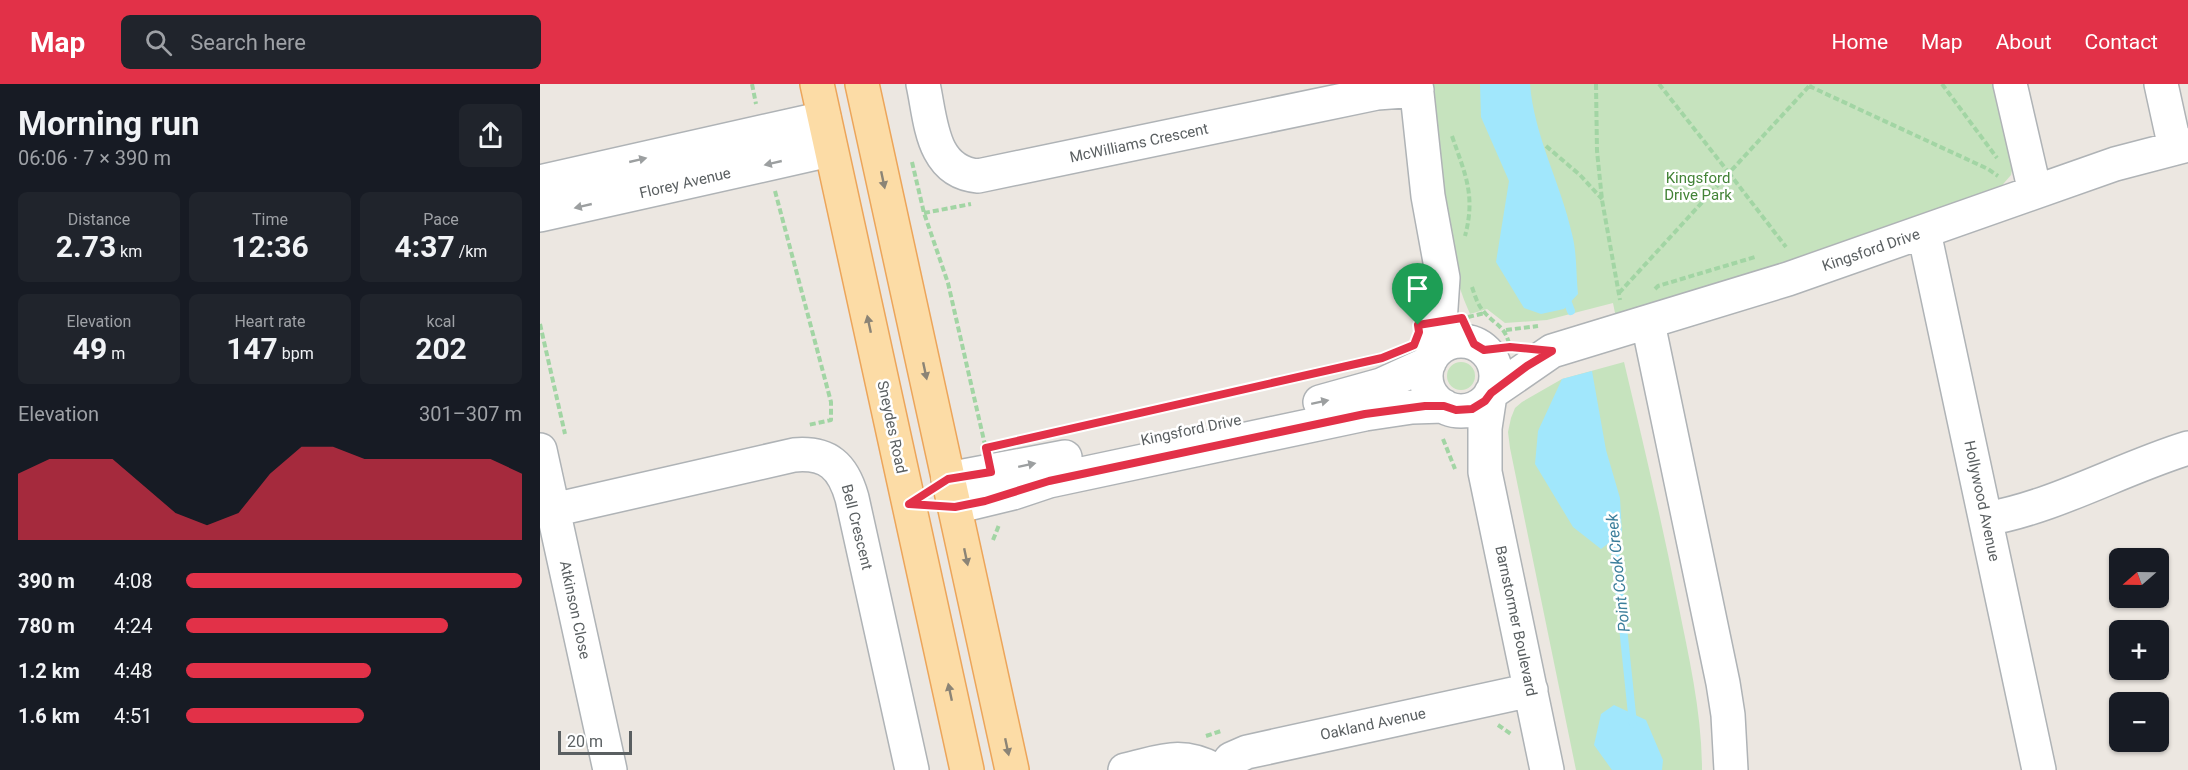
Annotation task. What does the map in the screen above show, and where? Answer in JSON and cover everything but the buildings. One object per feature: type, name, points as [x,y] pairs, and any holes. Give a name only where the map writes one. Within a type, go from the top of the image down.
[{"type":"main road","name":"Sneydes Road","points":[[816,84],[967,770]]},
{"type":"main road","points":[[862,84],[1012,770]]},
{"type":"main road","points":[[824,118],[870,123]]},
{"type":"main road","points":[[830,150],[870,123]]},
{"type":"main road","points":[[909,504],[952,493]]},
{"type":"street","name":"McWilliams Crescent","points":[[923,84],[937,144],[944,160],[955,170],[978,176],[1377,93],[1417,87]]},
{"type":"street","points":[[2010,84],[2035,192]]},
{"type":"street","points":[[2161,84],[2182,147]]},
{"type":"street","points":[[1417,87],[1428,196],[1443,278],[1440,323],[1428,384],[1434,397],[1446,407],[1456,410],[1472,409],[1491,394],[1496,380],[1494,366],[1476,331],[1443,278]]},
{"type":"street","points":[[540,182],[824,118]]},
{"type":"street","name":"Kingsford Drive","points":[[1491,394],[1552,351],[1648,323],[1924,232],[2115,164],[2182,147]]},
{"type":"street","name":"Florey Avenue","points":[[540,215],[830,150]]},
{"type":"street","name":"Hollywood Avenue","points":[[1924,232],[2039,770]]},
{"type":"street","points":[[1648,323],[1723,683],[1728,715],[1731,770]]},
{"type":"street","points":[[1431,360],[1450,343],[1466,342],[1476,331]]},
{"type":"street","name":"Kingsford Drive","points":[[1476,331],[1510,347],[1552,351]]},
{"type":"street","name":"Kingsford Drive","points":[[952,493],[991,472],[1338,398],[1381,385],[1431,360]]},
{"type":"street","name":"Barnstormer Boulevard","points":[[1491,394],[1485,428],[1485,472],[1547,770]]},
{"type":"street","name":"Kingsford Drive","points":[[952,493],[1013,494],[1049,481],[1353,416],[1412,407],[1446,407]]},
{"type":"street","name":"Barnstormer Boulevard","points":[[1446,407],[1485,472]]},
{"type":"street","name":"Atkinson Close","points":[[552,442],[553,510],[610,770]]},
{"type":"street","points":[[1986,519],[2037,507],[2124,470],[2188,448]]},
{"type":"street","name":"Bell Crescent","points":[[553,510],[802,454],[822,457],[830,461],[838,468],[849,486],[912,770]]},
{"type":"street","name":"Oakland Avenue","points":[[1223,770],[1237,755],[1263,747],[1531,690]]},
{"type":"street","points":[[1125,770],[1178,758],[1194,760],[1215,770]]},
{"type":"path","points":[[752,84],[757,107]]},
{"type":"path","points":[[1659,84],[1786,247]]},
{"type":"path","points":[[1942,84],[2002,164]]},
{"type":"path","points":[[1618,294],[1810,85],[1988,169],[1998,176]]},
{"type":"path","points":[[1545,146],[1574,169],[1602,200]]},
{"type":"path","points":[[911,158],[924,213],[948,284],[991,472]]},
{"type":"path","points":[[774,187],[831,402],[831,420],[798,427],[802,454]]},
{"type":"path","points":[[540,324],[552,442]]},
{"type":"path","points":[[1067,429],[1312,374]]},
{"type":"green space","name":"Kingsford Drive Park","points":[[1430,84],[1998,84],[2013,165],[2011,175],[1998,190],[1790,265],[1616,318],[1613,303],[1547,320],[1505,323],[1487,309],[1470,314],[1459,287],[1445,230]]},
{"type":"green space","points":[[1461,362],[1471,366],[1475,376],[1471,386],[1461,390],[1451,386],[1447,376],[1451,366]]},
{"type":"green space","points":[[1624,362],[1659,512],[1690,665],[1700,728],[1702,770],[1576,770],[1510,448],[1508,432],[1511,418],[1515,408],[1522,402],[1562,379]]},
{"type":"water","points":[[1480,84],[1530,84],[1542,141],[1567,215],[1575,249],[1578,294],[1564,309],[1541,314],[1524,308],[1496,262],[1509,181],[1481,117]]},
{"type":"water","points":[[1592,371],[1606,450],[1620,498],[1622,533],[1601,549],[1573,527],[1535,464],[1538,431],[1562,379]]},
{"type":"water","points":[[1614,705],[1646,720],[1663,760],[1662,770],[1612,770],[1594,745],[1601,714]]},
{"type":"waterway","name":"Point Cook Creek","points":[[1565,295],[1571,311]]},
{"type":"waterway","name":"Point Cook Creek","points":[[1613,530],[1633,724]]},
{"type":"route","points":[[1462,318],[1474,344],[1484,350],[1510,347],[1552,351],[1527,366],[1491,393],[1479,406],[1464,411],[1444,406],[1425,406],[1365,414],[1049,481],[1013,494],[955,507],[909,504],[948,479],[991,472],[986,448],[1382,358],[1414,345],[1419,332],[1418,325],[1462,318]]}]
